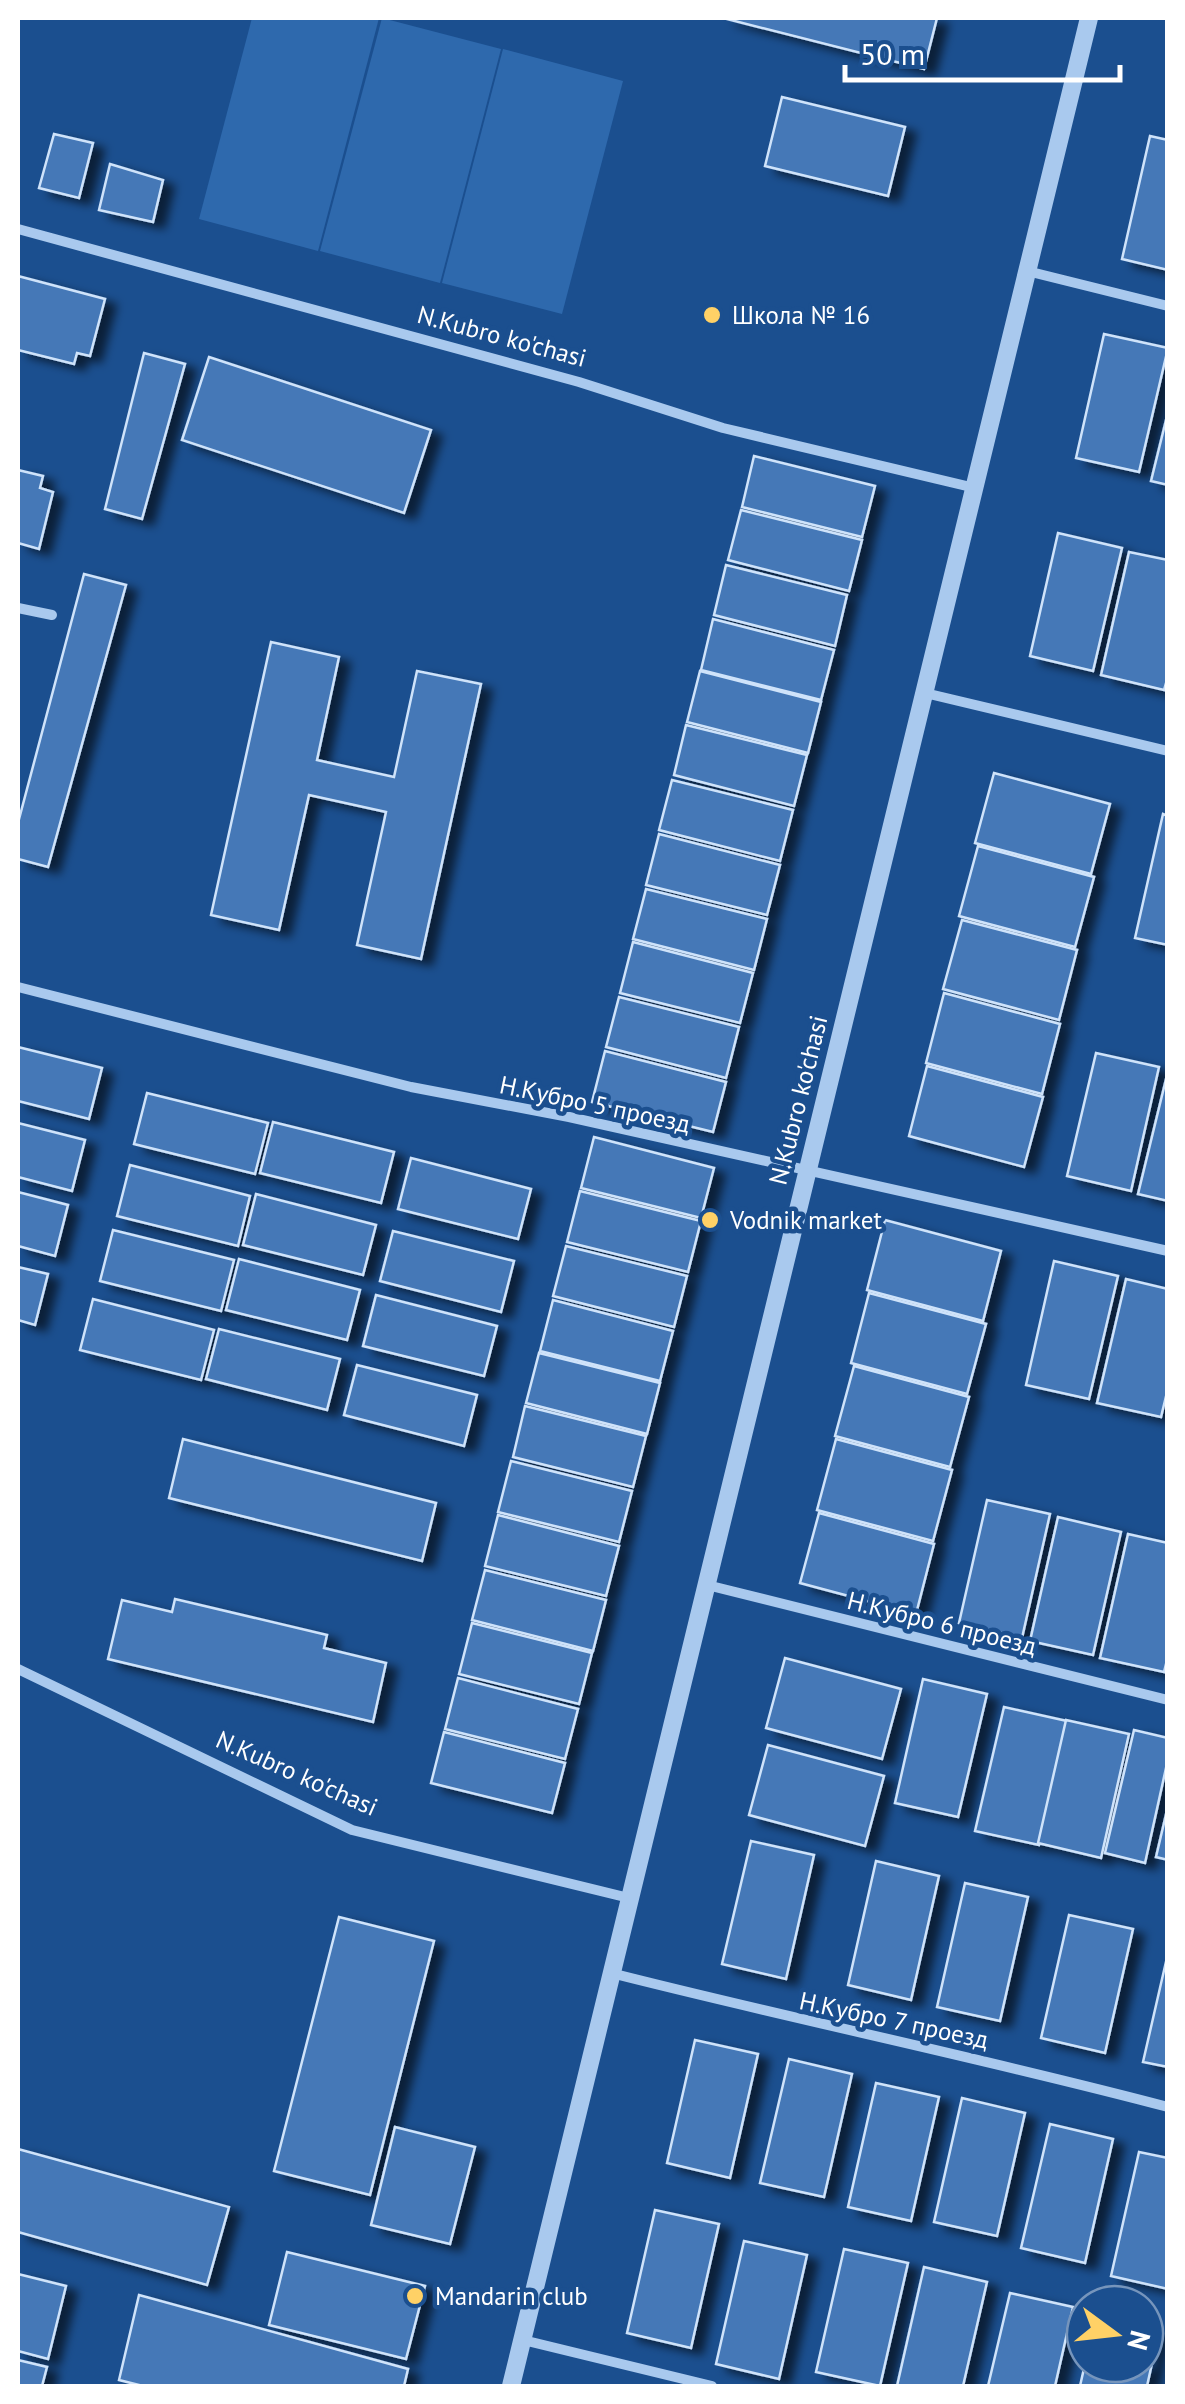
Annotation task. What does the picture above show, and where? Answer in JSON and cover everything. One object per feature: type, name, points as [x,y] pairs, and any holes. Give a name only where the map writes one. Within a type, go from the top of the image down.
[{"type":"street","name":"N.Kubro ko'chasi","points":[[511,2386],[1089,18]]},
{"type":"street","name":"N.Kubro ko'chasi","points":[[18,229],[579,382],[723,428],[974,488]]},
{"type":"street","points":[[1027,272],[1168,306]]},
{"type":"street","points":[[18,608],[52,615]]},
{"type":"street","points":[[925,693],[1168,752]]},
{"type":"street","name":"Н.Кубро 5 проезд","points":[[18,987],[412,1087],[570,1117],[1168,1251]]},
{"type":"street","name":"Н.Кубро 6 проезд","points":[[707,1585],[1168,1700]]},
{"type":"street","name":"N.Kubro ko'chasi","points":[[18,1669],[352,1830],[629,1898]]},
{"type":"street","name":"Н.Кубро 7 проезд","points":[[611,1974],[776,2015],[965,2055],[1168,2107]]},
{"type":"street","points":[[523,2340],[712,2386]]},
{"type":"shaded area","points":[[252,18],[379,18],[318,251],[199,219]]},
{"type":"shaded area","points":[[382,18],[501,49],[440,283],[320,251]]},
{"type":"shaded area","points":[[503,49],[623,81],[562,314],[442,283]]},
{"type":"building","points":[[723,18],[937,18],[924,69]]},
{"type":"building","points":[[782,97],[905,127],[888,196],[765,166]]},
{"type":"building","points":[[54,134],[93,143],[79,198],[39,188]]},
{"type":"building","points":[[1150,136],[1168,140],[1168,270],[1122,259]]},
{"type":"building","points":[[110,164],[163,180],[153,222],[99,210]]},
{"type":"building","points":[[18,276],[105,299],[90,356],[77,353],[74,364],[18,350]]},
{"type":"building","points":[[1104,334],[1168,348],[1139,472],[1076,458]]},
{"type":"building","points":[[144,353],[185,364],[142,519],[105,509]]},
{"type":"building","points":[[209,357],[431,430],[404,513],[182,440]]},
{"type":"building","points":[[1168,412],[1168,485],[1151,481]]},
{"type":"building","points":[[754,456],[875,486],[862,537],[742,507]]},
{"type":"building","points":[[18,470],[43,476],[40,488],[53,492],[39,549],[18,543]]},
{"type":"building","points":[[741,510],[862,540],[849,591],[728,560]]},
{"type":"building","points":[[1058,533],[1122,548],[1093,671],[1030,656]]},
{"type":"building","points":[[1129,552],[1168,560],[1168,676],[1164,690],[1101,675]]},
{"type":"building","points":[[726,565],[847,595],[835,646],[714,615]]},
{"type":"building","points":[[84,574],[126,585],[48,867],[18,859],[18,823]]},
{"type":"building","points":[[713,619],[834,650],[821,700],[701,670]]},
{"type":"building","points":[[271,642],[339,657],[317,760],[394,777],[417,671],[481,684],[421,959],[357,945],[386,812],[309,795],[279,930],[211,915]]},
{"type":"building","points":[[700,671],[821,702],[808,753],[687,722]]},
{"type":"building","points":[[686,725],[807,755],[794,806],[674,775]]},
{"type":"building","points":[[994,773],[1110,804],[1091,874],[975,843]]},
{"type":"building","points":[[672,780],[793,810],[780,861],[659,830]]},
{"type":"building","points":[[1163,814],[1168,816],[1168,945],[1135,938]]},
{"type":"building","points":[[659,834],[780,865],[767,915],[646,885]]},
{"type":"building","points":[[978,846],[1094,877],[1075,947],[959,916]]},
{"type":"building","points":[[646,889],[767,919],[754,970],[633,939]]},
{"type":"building","points":[[962,920],[1077,950],[1059,1020],[943,989]]},
{"type":"building","points":[[633,942],[753,973],[740,1023],[620,993]]},
{"type":"building","points":[[944,993],[1060,1024],[1042,1094],[926,1063]]},
{"type":"building","points":[[619,997],[739,1027],[726,1078],[606,1047]]},
{"type":"building","points":[[18,1047],[102,1068],[89,1119],[18,1101]]},
{"type":"building","points":[[605,1051],[726,1082],[713,1132],[592,1102]]},
{"type":"building","points":[[1096,1053],[1159,1067],[1131,1191],[1067,1176]]},
{"type":"building","points":[[927,1066],[1043,1097],[1024,1167],[909,1136]]},
{"type":"building","points":[[1168,1071],[1168,1201],[1138,1194]]},
{"type":"building","points":[[147,1093],[268,1123],[255,1174],[134,1144]]},
{"type":"building","points":[[273,1122],[394,1152],[381,1203],[260,1173]]},
{"type":"building","points":[[18,1123],[85,1140],[72,1191],[18,1177]]},
{"type":"building","points":[[594,1137],[714,1168],[701,1218],[581,1188]]},
{"type":"building","points":[[411,1158],[531,1189],[518,1239],[398,1209]]},
{"type":"building","points":[[130,1165],[250,1196],[238,1246],[117,1216]]},
{"type":"building","points":[[580,1191],[701,1221],[688,1272],[567,1242]]},
{"type":"building","points":[[18,1192],[68,1205],[55,1256],[18,1246]]},
{"type":"building","points":[[256,1194],[376,1225],[363,1275],[243,1245]]},
{"type":"building","points":[[885,1220],[1001,1251],[983,1321],[867,1290]]},
{"type":"building","points":[[113,1230],[234,1260],[221,1311],[100,1281]]},
{"type":"building","points":[[393,1231],[514,1261],[501,1312],[380,1281]]},
{"type":"building","points":[[566,1246],[687,1276],[674,1327],[553,1296]]},
{"type":"building","points":[[239,1259],[360,1290],[347,1340],[226,1310]]},
{"type":"building","points":[[1054,1261],[1118,1276],[1089,1399],[1026,1385]]},
{"type":"building","points":[[18,1267],[48,1274],[35,1325],[18,1320]]},
{"type":"building","points":[[1126,1279],[1168,1289],[1168,1388],[1161,1417],[1097,1403]]},
{"type":"building","points":[[869,1293],[986,1324],[967,1394],[851,1363]]},
{"type":"building","points":[[376,1295],[497,1326],[484,1376],[363,1346]]},
{"type":"building","points":[[93,1299],[214,1330],[201,1380],[80,1350]]},
{"type":"building","points":[[553,1300],[673,1331],[660,1381],[540,1351]]},
{"type":"building","points":[[219,1329],[340,1359],[327,1410],[206,1379]]},
{"type":"building","points":[[539,1353],[660,1383],[647,1434],[526,1403]]},
{"type":"building","points":[[357,1365],[477,1395],[464,1446],[344,1415]]},
{"type":"building","points":[[854,1366],[969,1397],[950,1467],[835,1436]]},
{"type":"building","points":[[525,1406],[646,1436],[633,1487],[513,1457]]},
{"type":"building","points":[[183,1439],[436,1503],[422,1561],[169,1498]]},
{"type":"building","points":[[836,1439],[952,1470],[933,1541],[817,1510]]},
{"type":"building","points":[[511,1461],[632,1491],[619,1542],[498,1512]]},
{"type":"building","points":[[987,1500],[1050,1514],[1022,1638],[959,1623]]},
{"type":"building","points":[[819,1513],[934,1544],[916,1614],[800,1583]]},
{"type":"building","points":[[498,1515],[619,1546],[606,1596],[485,1566]]},
{"type":"building","points":[[1058,1517],[1121,1532],[1093,1655],[1030,1641]]},
{"type":"building","points":[[1128,1534],[1168,1543],[1168,1656],[1164,1672],[1100,1658]]},
{"type":"building","points":[[485,1570],[606,1600],[593,1651],[472,1620]]},
{"type":"building","points":[[175,1599],[327,1635],[324,1648],[386,1663],[373,1722],[108,1659],[122,1600],[172,1612]]},
{"type":"building","points":[[472,1623],[592,1653],[579,1704],[459,1674]]},
{"type":"building","points":[[785,1658],[901,1689],[882,1759],[766,1728]]},
{"type":"building","points":[[458,1678],[578,1709],[565,1759],[445,1729]]},
{"type":"building","points":[[923,1679],[987,1694],[958,1817],[895,1803]]},
{"type":"building","points":[[1004,1707],[1067,1721],[1039,1845],[975,1831]]},
{"type":"building","points":[[1066,1720],[1129,1734],[1101,1858],[1038,1843]]},
{"type":"building","points":[[1134,1730],[1168,1738],[1168,1759],[1145,1863],[1105,1853]]},
{"type":"building","points":[[444,1732],[565,1763],[552,1813],[431,1783]]},
{"type":"building","points":[[768,1745],[884,1776],[865,1846],[749,1815]]},
{"type":"building","points":[[1168,1806],[1168,1860],[1156,1857]]},
{"type":"building","points":[[751,1841],[814,1855],[786,1979],[722,1964]]},
{"type":"building","points":[[876,1861],[939,1876],[911,2000],[848,1985]]},
{"type":"building","points":[[965,1883],[1028,1897],[1000,2021],[937,2007]]},
{"type":"building","points":[[1069,1915],[1133,1929],[1105,2053],[1041,2038]]},
{"type":"building","points":[[339,1917],[434,1941],[370,2195],[274,2171]]},
{"type":"building","points":[[1168,1953],[1168,2067],[1143,2062]]},
{"type":"building","points":[[695,2040],[758,2054],[730,2178],[667,2163]]},
{"type":"building","points":[[789,2059],[852,2074],[824,2197],[760,2183]]},
{"type":"building","points":[[876,2083],[939,2097],[911,2221],[848,2207]]},
{"type":"building","points":[[962,2098],[1025,2113],[997,2236],[934,2222]]},
{"type":"building","points":[[1050,2124],[1113,2139],[1085,2263],[1021,2248]]},
{"type":"building","points":[[395,2127],[475,2147],[450,2244],[371,2225]]},
{"type":"building","points":[[18,2149],[229,2207],[207,2285],[18,2232]]},
{"type":"building","points":[[1139,2152],[1168,2158],[1168,2289],[1165,2284],[1111,2276]]},
{"type":"building","points":[[655,2210],[719,2224],[691,2348],[627,2333]]},
{"type":"building","points":[[744,2241],[807,2255],[779,2379],[716,2364]]},
{"type":"building","points":[[844,2249],[908,2263],[880,2386],[816,2372]]},
{"type":"building","points":[[287,2252],[425,2286],[406,2359],[269,2325]]},
{"type":"building","points":[[924,2267],[987,2282],[963,2386],[897,2386]]},
{"type":"building","points":[[18,2274],[66,2286],[48,2359],[18,2351]]},
{"type":"building","points":[[1010,2293],[1065,2305],[1065,2342],[1055,2386],[988,2386]]},
{"type":"building","points":[[139,2295],[408,2369],[404,2386],[143,2386],[119,2380]]},
{"type":"building","points":[[18,2360],[47,2367],[42,2386],[18,2386]]},
{"type":"building","points":[[1080,2384],[1147,2384],[1147,2386]]},
{"type":"place","name":"Школа № 16","points":[[712,315]]},
{"type":"place","name":"Vodnik market","points":[[710,1220]]},
{"type":"place","name":"Mandarin club","points":[[415,2296]]}]
